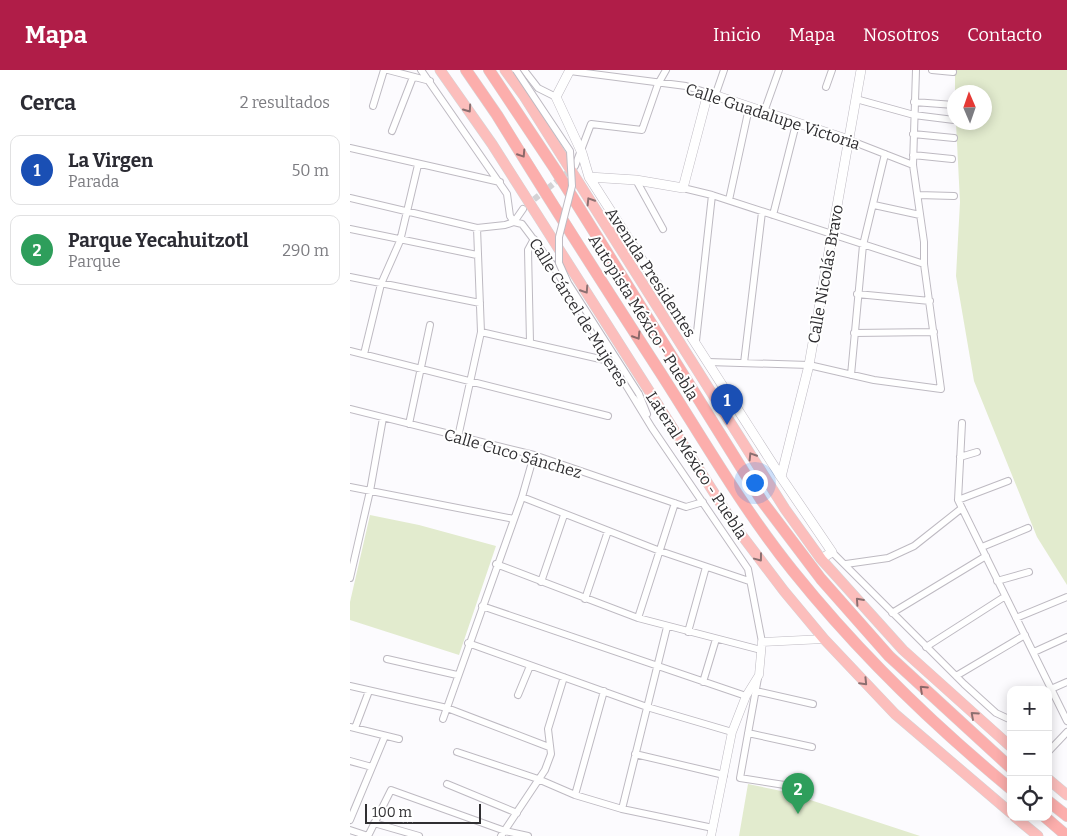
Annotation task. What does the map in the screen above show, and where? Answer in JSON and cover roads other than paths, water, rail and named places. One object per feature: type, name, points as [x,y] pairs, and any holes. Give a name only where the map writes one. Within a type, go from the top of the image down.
[{"type":"highway","name":"Lateral México - Puebla","points":[[440,70],[492,144],[737,529],[784,591],[820,635],[901,720],[1007,810]]},
{"type":"highway","name":"Autopista México - Puebla","points":[[466,70],[497,115],[736,492],[779,553],[828,614],[887,678],[942,732],[1007,786]]},
{"type":"highway","name":"Autopista México - Puebla","points":[[489,70],[555,170],[762,501],[822,579],[889,656],[1007,764]]},
{"type":"highway","points":[[504,70],[529,104],[785,509],[821,559],[903,650],[1007,743]]},
{"type":"highway","points":[[1052,782],[1067,795]]},
{"type":"highway","points":[[1052,804],[1067,816]]},
{"type":"highway","points":[[1020,821],[1038,836]]},
{"type":"highway","points":[[1049,821],[1067,836]]},
{"type":"main road","points":[[556,97],[570,70]]},
{"type":"main road","name":"Calle Nicolás Bravo","points":[[781,477],[809,365],[862,70]]},
{"type":"main road","points":[[589,177],[636,180],[683,188],[712,94]]},
{"type":"main road","name":"Calle Guadalupe Victoria","points":[[712,94],[796,124],[849,140]]},
{"type":"main road","name":"Avenida Presidentes","points":[[556,97],[582,153],[589,177],[696,341],[781,477],[832,552]]},
{"type":"main road","points":[[821,559],[832,552]]},
{"type":"street","points":[[373,106],[386,70],[430,81]]},
{"type":"street","points":[[421,70],[500,182],[507,194],[510,216],[514,222]]},
{"type":"street","points":[[516,70],[570,151],[572,186],[559,237],[559,263],[568,283],[639,394],[652,428]]},
{"type":"street","name":"Calle Guadalupe Victoria","points":[[570,70],[615,74],[658,84],[686,86],[712,94]]},
{"type":"street","points":[[575,166],[582,153],[591,124],[642,130],[658,84],[666,70]]},
{"type":"street","points":[[712,94],[724,70]]},
{"type":"street","points":[[764,112],[779,70]]},
{"type":"street","points":[[826,87],[832,70]]},
{"type":"street","points":[[708,362],[809,365],[851,375],[942,389],[924,264],[924,242],[913,165],[916,70]]},
{"type":"street","points":[[932,70],[953,72]]},
{"type":"street","points":[[525,71],[538,88],[556,97]]},
{"type":"street","points":[[392,131],[413,77]]},
{"type":"street","points":[[856,99],[914,115],[947,119]]},
{"type":"street","points":[[914,102],[947,104]]},
{"type":"street","points":[[729,200],[749,108]]},
{"type":"street","points":[[773,215],[796,124]]},
{"type":"street","points":[[914,134],[954,138]]},
{"type":"street","name":"Calle Guadalupe Victoria","points":[[849,140],[913,165]]},
{"type":"street","points":[[350,148],[418,165],[500,182]]},
{"type":"street","points":[[851,375],[857,294],[863,246],[885,154]]},
{"type":"street","points":[[913,154],[952,158]]},
{"type":"street","points":[[364,354],[381,284],[400,240],[418,165]]},
{"type":"street","points":[[636,180],[663,229]]},
{"type":"street","points":[[683,188],[729,200],[863,246],[924,264]]},
{"type":"street","points":[[918,194],[954,196]]},
{"type":"street","points":[[696,341],[712,195]]},
{"type":"street","points":[[350,198],[477,228],[505,225],[514,222],[523,209]]},
{"type":"street","points":[[874,205],[920,215]]},
{"type":"street","points":[[744,363],[762,212]]},
{"type":"street","name":"Calle Cárcel de Mujeres","points":[[514,222],[522,224],[552,264],[609,361],[652,428],[748,569],[762,646]]},
{"type":"street","points":[[458,437],[481,332],[476,255],[477,228]]},
{"type":"street","points":[[350,229],[476,255]]},
{"type":"street","points":[[530,342],[528,250],[534,239]]},
{"type":"street","points":[[350,278],[480,303]]},
{"type":"street","points":[[857,294],[930,301]]},
{"type":"street","points":[[409,424],[423,369],[430,325]]},
{"type":"street","points":[[481,332],[609,361]]},
{"type":"street","points":[[854,333],[934,332]]},
{"type":"street","points":[[350,351],[608,416]]},
{"type":"street","name":"Calle Cuco Sánchez","points":[[350,409],[534,455],[686,507],[703,502]]},
{"type":"street","points":[[350,578],[370,491],[383,418]]},
{"type":"street","points":[[962,423],[958,500],[982,546],[1004,597],[1034,652],[1050,686]]},
{"type":"street","points":[[960,457],[977,452]]},
{"type":"street","points":[[443,719],[496,564],[522,497],[534,455]]},
{"type":"street","points":[[958,500],[1008,481]]},
{"type":"street","points":[[350,487],[514,519]]},
{"type":"street","points":[[522,497],[660,551],[749,581]]},
{"type":"street","points":[[638,618],[676,503]]},
{"type":"street","points":[[846,564],[888,558],[914,546],[962,508]]},
{"type":"street","points":[[541,582],[564,514]]},
{"type":"street","points":[[982,546],[1028,528]]},
{"type":"street","points":[[585,599],[608,530]]},
{"type":"street","points":[[832,552],[956,676],[996,712],[1007,718]]},
{"type":"street","points":[[892,613],[986,556]]},
{"type":"street","points":[[496,564],[638,618],[716,639],[762,646],[820,635]]},
{"type":"street","points":[[688,632],[706,567]]},
{"type":"street","points":[[997,582],[1029,572]]},
{"type":"street","points":[[926,647],[1004,597]]},
{"type":"street","points":[[1016,618],[1067,597]]},
{"type":"street","points":[[482,606],[746,696]]},
{"type":"street","points":[[622,808],[667,627]]},
{"type":"street","points":[[956,676],[1025,635]]},
{"type":"street","points":[[1034,652],[1067,638]]},
{"type":"street","points":[[704,682],[716,639]]},
{"type":"street","points":[[468,643],[647,707],[732,732]]},
{"type":"street","points":[[762,646],[759,675],[740,778],[791,786]]},
{"type":"street","points":[[387,659],[457,675]]},
{"type":"street","points":[[518,695],[530,666]]},
{"type":"street","points":[[456,752],[538,779],[575,795],[712,832],[732,732],[746,696],[759,675]]},
{"type":"street","points":[[503,834],[545,770],[551,754],[548,729],[564,677]]},
{"type":"street","points":[[1052,689],[1067,682]]},
{"type":"street","points":[[350,686],[446,708],[549,747]]},
{"type":"street","points":[[756,690],[813,704]]},
{"type":"street","points":[[369,691],[353,727],[399,739]]},
{"type":"street","points":[[575,795],[604,691]]},
{"type":"street","points":[[1052,691],[1067,721]]},
{"type":"street","points":[[1052,748],[1067,732]]},
{"type":"street","points":[[748,733],[812,747]]},
{"type":"street","points":[[350,820],[385,736]]},
{"type":"street","points":[[635,754],[724,775]]},
{"type":"street","points":[[350,762],[372,766]]},
{"type":"street","points":[[447,784],[517,813]]},
{"type":"street","points":[[350,830],[368,836],[391,790],[503,834],[528,836]]},
{"type":"street","points":[[374,823],[419,836]]},
{"type":"tunnel","points":[[527,205],[572,169]]},
{"type":"place","name":"La Virgen","points":[[727,425]]},
{"type":"place","name":"Parque Yecahuitzotl","points":[[798,814]]}]
